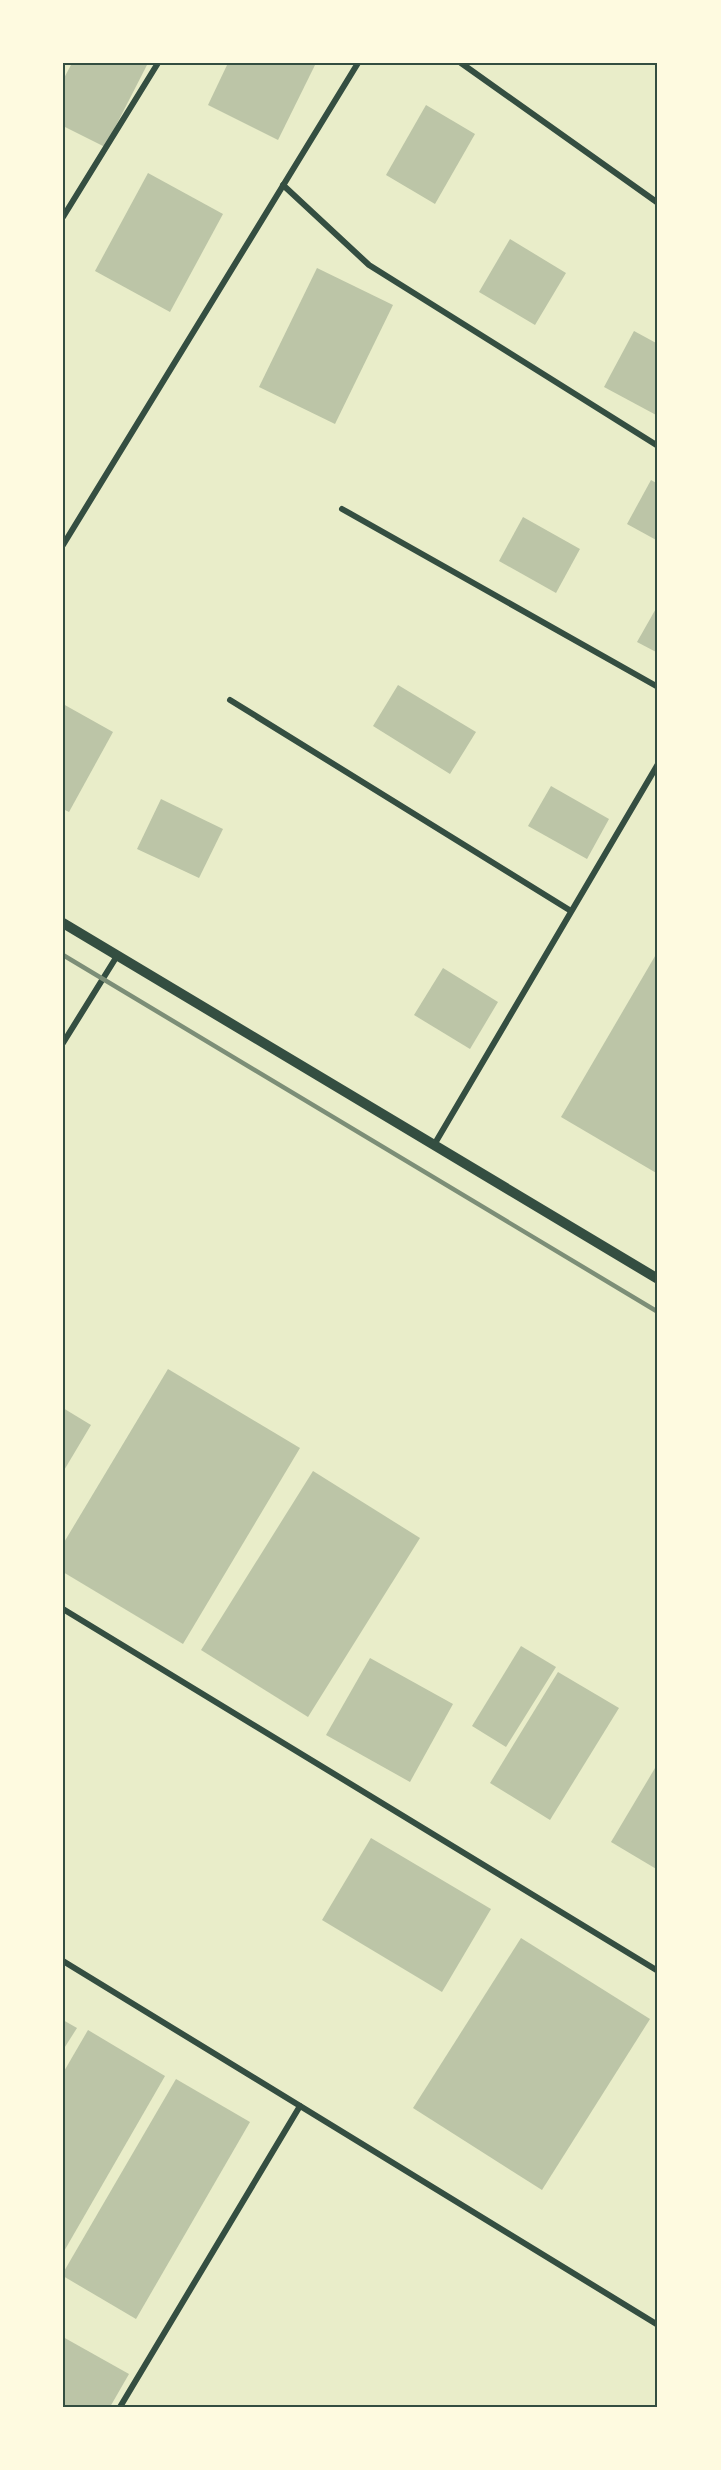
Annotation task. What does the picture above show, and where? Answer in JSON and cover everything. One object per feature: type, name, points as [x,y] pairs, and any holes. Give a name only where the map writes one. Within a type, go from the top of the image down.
[{"type":"street","points":[[63,217],[158,63]]},
{"type":"street","points":[[63,545],[358,63]]},
{"type":"street","points":[[461,63],[658,203]]},
{"type":"street","points":[[283,185],[369,265],[658,446]]},
{"type":"street","points":[[342,509],[658,687]]},
{"type":"street","points":[[230,700],[571,911]]},
{"type":"street","points":[[434,1145],[658,764]]},
{"type":"street","points":[[63,923],[658,1279]]},
{"type":"street","points":[[63,1043],[117,956]]},
{"type":"street","points":[[63,1609],[658,1971]]},
{"type":"street","points":[[63,1961],[658,2325]]},
{"type":"street","points":[[120,2407],[300,2106]]},
{"type":"building","points":[[72,63],[148,63],[105,147],[63,126],[63,80]]},
{"type":"building","points":[[228,63],[316,63],[278,140],[208,105]]},
{"type":"building","points":[[426,105],[475,134],[435,204],[386,175]]},
{"type":"building","points":[[148,173],[223,214],[170,312],[95,271]]},
{"type":"building","points":[[510,239],[566,273],[535,325],[479,292]]},
{"type":"building","points":[[317,268],[393,305],[335,424],[259,387]]},
{"type":"building","points":[[634,331],[658,344],[658,416],[604,387]]},
{"type":"building","points":[[651,480],[658,484],[658,541],[627,524]]},
{"type":"building","points":[[523,517],[580,549],[556,593],[499,561]]},
{"type":"building","points":[[658,605],[658,653],[637,642]]},
{"type":"building","points":[[398,685],[476,732],[450,774],[373,726]]},
{"type":"building","points":[[63,704],[113,732],[69,812],[63,809]]},
{"type":"building","points":[[551,786],[609,819],[587,859],[528,826]]},
{"type":"building","points":[[161,799],[223,829],[199,878],[137,849]]},
{"type":"building","points":[[658,951],[658,1174],[561,1117]]},
{"type":"building","points":[[443,968],[498,1002],[470,1049],[414,1015]]},
{"type":"building","points":[[168,1369],[300,1448],[183,1644],[63,1572],[63,1544]]},
{"type":"building","points":[[63,1408],[91,1425],[63,1472]]},
{"type":"building","points":[[313,1471],[420,1538],[308,1717],[201,1650]]},
{"type":"building","points":[[521,1646],[556,1667],[506,1747],[472,1726]]},
{"type":"building","points":[[370,1658],[453,1704],[410,1782],[326,1735]]},
{"type":"building","points":[[558,1672],[619,1708],[550,1820],[490,1783]]},
{"type":"building","points":[[658,1763],[658,1870],[611,1842]]},
{"type":"building","points":[[371,1838],[491,1909],[442,1992],[322,1920]]},
{"type":"building","points":[[521,1938],[650,2019],[542,2190],[413,2108]]},
{"type":"building","points":[[63,2020],[77,2028],[63,2050]]},
{"type":"building","points":[[88,2030],[165,2076],[63,2253],[63,2073]]},
{"type":"building","points":[[176,2079],[250,2122],[136,2319],[63,2276],[63,2273]]},
{"type":"building","points":[[63,2337],[129,2374],[110,2407],[63,2407]]},
{"type":"railway","points":[[63,955],[658,1312]]}]
